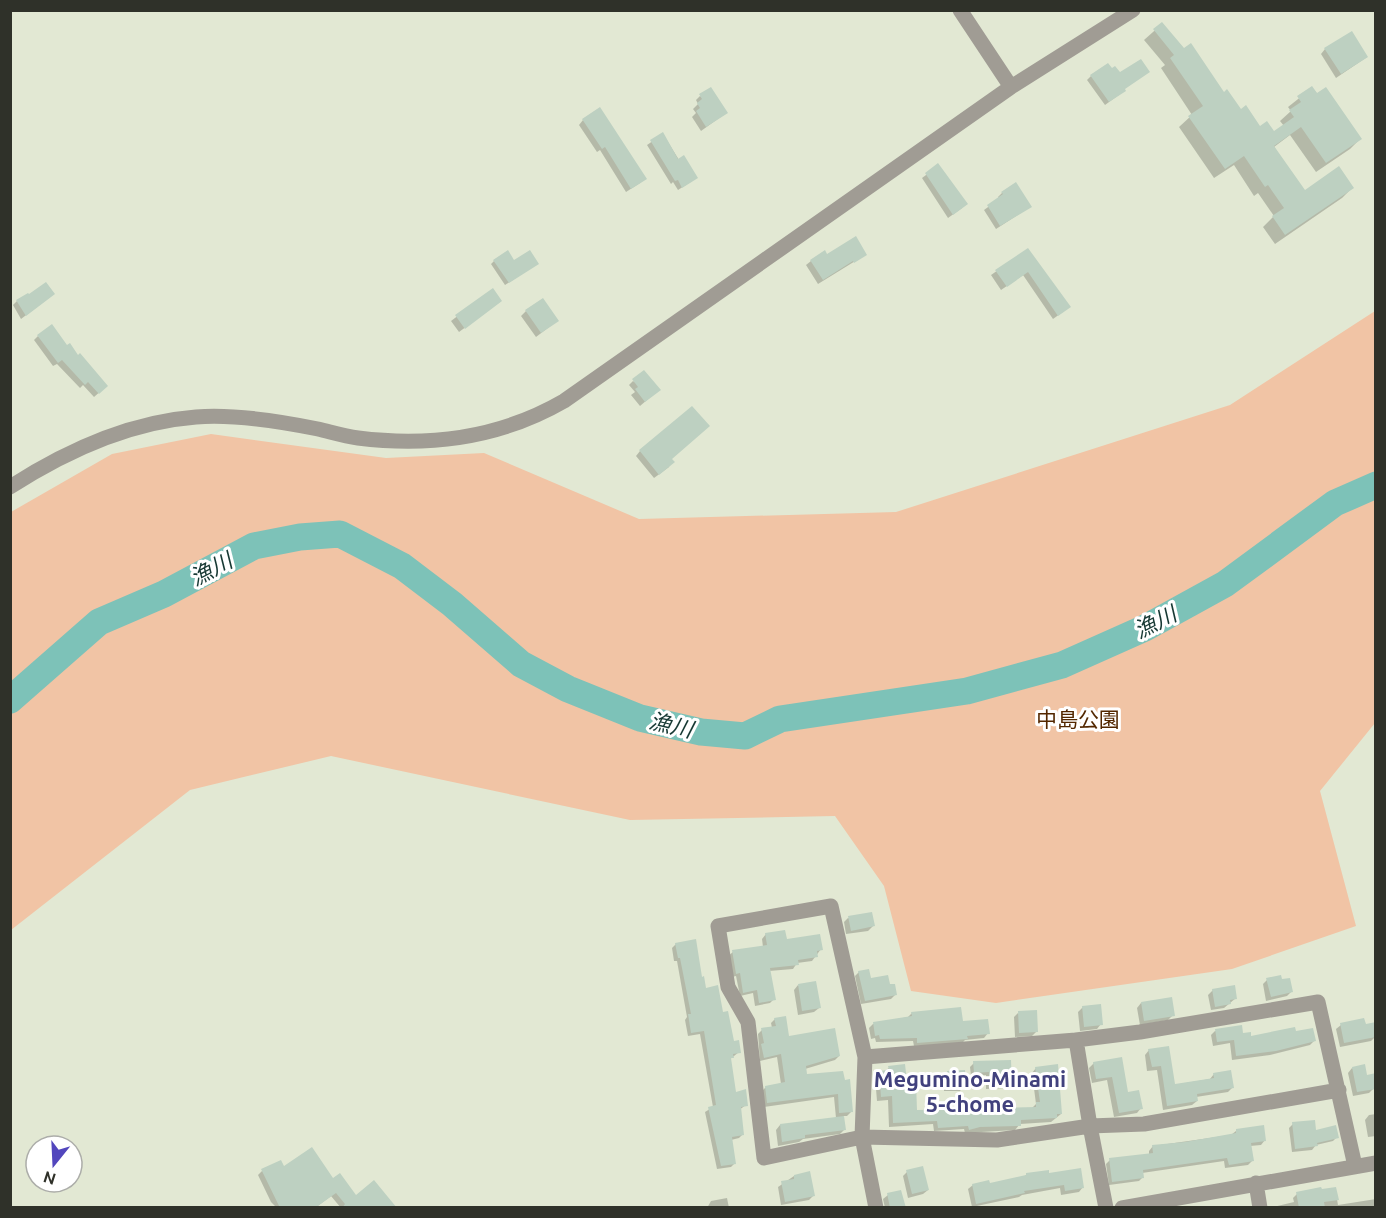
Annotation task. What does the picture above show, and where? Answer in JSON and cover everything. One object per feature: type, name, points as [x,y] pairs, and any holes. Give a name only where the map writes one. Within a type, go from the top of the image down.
[{"type":"street","points":[[960,10],[1011,87]]},
{"type":"street","points":[[10,487],[68,453],[106,437],[152,424],[195,417],[242,418],[316,428],[356,437],[396,440],[442,440],[490,433],[526,421],[564,401],[1011,87],[1132,10]]},
{"type":"street","points":[[876,1208],[862,1137],[865,1057],[831,906],[718,926],[728,987],[748,1022],[764,1158],[862,1137],[997,1140],[1090,1126],[1144,1124],[1339,1090]]},
{"type":"street","points":[[865,1057],[1076,1040],[1140,1032],[1318,1002],[1355,1166]]},
{"type":"street","points":[[1076,1040],[1106,1208]]},
{"type":"street","points":[[1122,1208],[1376,1163]]},
{"type":"street","points":[[1256,1183],[1260,1208]]},
{"type":"green space","name":"中島公園","points":[[1375,311],[1375,723],[1320,791],[1356,926],[1232,969],[996,1003],[911,991],[884,886],[835,816],[630,820],[331,756],[190,790],[11,930],[11,512],[112,454],[211,434],[386,458],[484,453],[639,519],[896,512],[1230,405]]},
{"type":"building","points":[[1162,22],[1184,48],[1191,43],[1224,92],[1227,89],[1241,109],[1246,105],[1260,126],[1267,121],[1274,131],[1294,117],[1289,110],[1301,102],[1297,96],[1312,86],[1317,93],[1326,87],[1362,139],[1326,163],[1301,127],[1274,146],[1305,190],[1339,166],[1354,188],[1285,235],[1272,216],[1284,208],[1268,185],[1265,187],[1244,156],[1225,169],[1188,116],[1203,106],[1170,58],[1174,55],[1153,29]]},
{"type":"building","points":[[1352,31],[1368,57],[1341,74],[1324,48]]},
{"type":"building","points":[[1141,59],[1150,72],[1109,102],[1090,75],[1108,63],[1120,72]]},
{"type":"building","points":[[711,87],[728,113],[706,127],[696,111],[700,108],[697,103],[702,99],[699,94]]},
{"type":"building","points":[[600,107],[647,179],[631,189],[605,147],[602,149],[582,119]]},
{"type":"building","points":[[663,132],[678,159],[684,155],[698,178],[682,188],[678,180],[675,181],[650,140]]},
{"type":"building","points":[[938,163],[968,204],[953,215],[925,173]]},
{"type":"building","points":[[1016,182],[1032,207],[1000,226],[987,205]]},
{"type":"building","points":[[856,236],[867,255],[823,280],[810,260],[825,250],[827,254]]},
{"type":"building","points":[[1028,248],[1071,307],[1058,316],[1028,272],[1007,287],[995,270]]},
{"type":"building","points":[[508,250],[514,260],[530,250],[539,264],[509,283],[493,260]]},
{"type":"building","points":[[46,282],[55,294],[26,316],[16,300]]},
{"type":"building","points":[[493,288],[502,301],[465,329],[455,315]]},
{"type":"building","points":[[543,298],[559,321],[541,333],[525,310]]},
{"type":"building","points":[[52,324],[67,345],[70,343],[78,355],[80,353],[108,386],[99,394],[88,382],[85,385],[62,360],[58,363],[37,335]]},
{"type":"building","points":[[644,370],[661,390],[645,402],[635,389],[638,387],[632,379]]},
{"type":"building","points":[[692,406],[710,426],[672,459],[675,462],[659,475],[639,450]]},
{"type":"building","points":[[872,912],[875,926],[851,931],[848,916]]},
{"type":"building","points":[[785,930],[787,939],[820,934],[823,950],[817,951],[818,957],[798,960],[799,965],[770,968],[776,1000],[759,1003],[757,990],[743,993],[740,973],[736,974],[732,950],[767,945],[765,933]]},
{"type":"building","points":[[696,939],[706,988],[718,985],[723,1012],[728,1011],[734,1041],[739,1040],[741,1053],[733,1054],[734,1058],[731,1058],[736,1092],[746,1089],[748,1106],[741,1107],[744,1135],[732,1137],[736,1164],[721,1166],[708,1107],[716,1105],[704,1031],[691,1033],[688,1014],[691,1014],[675,943]]},
{"type":"building","points":[[869,969],[871,978],[888,975],[890,984],[895,984],[897,995],[865,1001],[858,971]]},
{"type":"building","points":[[1281,975],[1282,979],[1290,978],[1293,992],[1271,997],[1266,978]]},
{"type":"building","points":[[816,981],[821,1008],[802,1011],[798,984]]},
{"type":"building","points":[[1235,985],[1237,999],[1230,1000],[1231,1004],[1215,1007],[1212,989]]},
{"type":"building","points":[[1172,997],[1175,1016],[1144,1021],[1141,1002]]},
{"type":"building","points":[[1101,1004],[1103,1025],[1084,1027],[1082,1006]]},
{"type":"building","points":[[961,1007],[963,1021],[988,1019],[990,1034],[967,1036],[968,1039],[917,1043],[917,1038],[880,1039],[879,1035],[875,1036],[873,1022],[912,1016],[911,1012]]},
{"type":"building","points":[[1037,1010],[1038,1032],[1019,1033],[1018,1011]]},
{"type":"building","points":[[786,1016],[789,1036],[835,1028],[840,1056],[806,1066],[807,1074],[843,1071],[845,1080],[850,1079],[853,1112],[839,1113],[838,1094],[767,1103],[765,1086],[785,1082],[781,1054],[764,1058],[761,1028],[776,1026],[774,1018]]},
{"type":"building","points":[[1364,1018],[1366,1024],[1376,1022],[1376,1037],[1344,1043],[1340,1023]]},
{"type":"building","points":[[1242,1025],[1243,1033],[1251,1032],[1251,1036],[1295,1027],[1296,1031],[1313,1028],[1316,1041],[1276,1051],[1236,1056],[1234,1040],[1217,1042],[1215,1029]]},
{"type":"building","points":[[1169,1046],[1175,1084],[1214,1078],[1213,1073],[1231,1070],[1234,1088],[1197,1094],[1198,1101],[1167,1106],[1161,1066],[1152,1067],[1148,1049]]},
{"type":"building","points":[[1122,1057],[1128,1092],[1139,1090],[1143,1109],[1119,1113],[1112,1077],[1096,1079],[1093,1062]]},
{"type":"building","points":[[1011,1060],[1012,1085],[989,1086],[989,1072],[974,1073],[973,1061]]},
{"type":"building","points":[[905,1064],[907,1082],[916,1082],[917,1110],[1036,1107],[1036,1102],[1040,1102],[1035,1067],[1058,1064],[1062,1114],[1057,1114],[1057,1118],[1021,1120],[1021,1126],[980,1127],[969,1130],[968,1126],[938,1128],[937,1121],[893,1123],[892,1096],[881,1097],[879,1071],[889,1070],[888,1066]]},
{"type":"building","points":[[1365,1064],[1367,1075],[1376,1073],[1376,1089],[1357,1092],[1352,1067]]},
{"type":"building","points":[[965,1070],[966,1087],[948,1087],[947,1071]]},
{"type":"building","points":[[844,1116],[846,1130],[805,1135],[805,1138],[782,1142],[780,1124]]},
{"type":"building","points":[[1315,1120],[1316,1130],[1336,1125],[1339,1138],[1317,1143],[1318,1146],[1295,1149],[1292,1122]]},
{"type":"building","points":[[1264,1125],[1266,1141],[1251,1143],[1254,1161],[1229,1165],[1227,1158],[1143,1170],[1144,1178],[1112,1182],[1109,1158],[1153,1153],[1152,1145],[1236,1133],[1236,1129]]},
{"type":"building","points":[[312,1147],[333,1178],[340,1173],[356,1195],[374,1180],[397,1208],[342,1208],[345,1204],[336,1193],[315,1208],[280,1208],[261,1169],[281,1160],[284,1166]]},
{"type":"building","points":[[923,1166],[929,1190],[912,1194],[906,1170]]},
{"type":"building","points":[[1081,1168],[1084,1188],[1065,1191],[1064,1185],[1024,1191],[1025,1193],[976,1204],[972,1184],[989,1180],[990,1183],[1026,1175],[1026,1173],[1049,1170],[1049,1173]]},
{"type":"building","points":[[810,1171],[815,1196],[785,1202],[781,1181],[794,1179],[794,1175]]},
{"type":"building","points":[[1321,1187],[1322,1189],[1336,1187],[1339,1200],[1324,1202],[1325,1208],[1299,1208],[1296,1192]]},
{"type":"building","points":[[901,1190],[906,1208],[890,1208],[887,1193]]},
{"type":"waterway","name":"漁川","points":[[10,700],[99,622],[164,594],[254,546],[300,537],[340,534],[402,566],[452,604],[521,664],[568,689],[640,718],[701,732],[745,736],[780,719],[967,691],[1062,665],[1145,628],[1225,584],[1335,503],[1376,485]]},
{"type":"district","name":"Megumino-Minami 5-chome","points":[[970,1092]]}]
